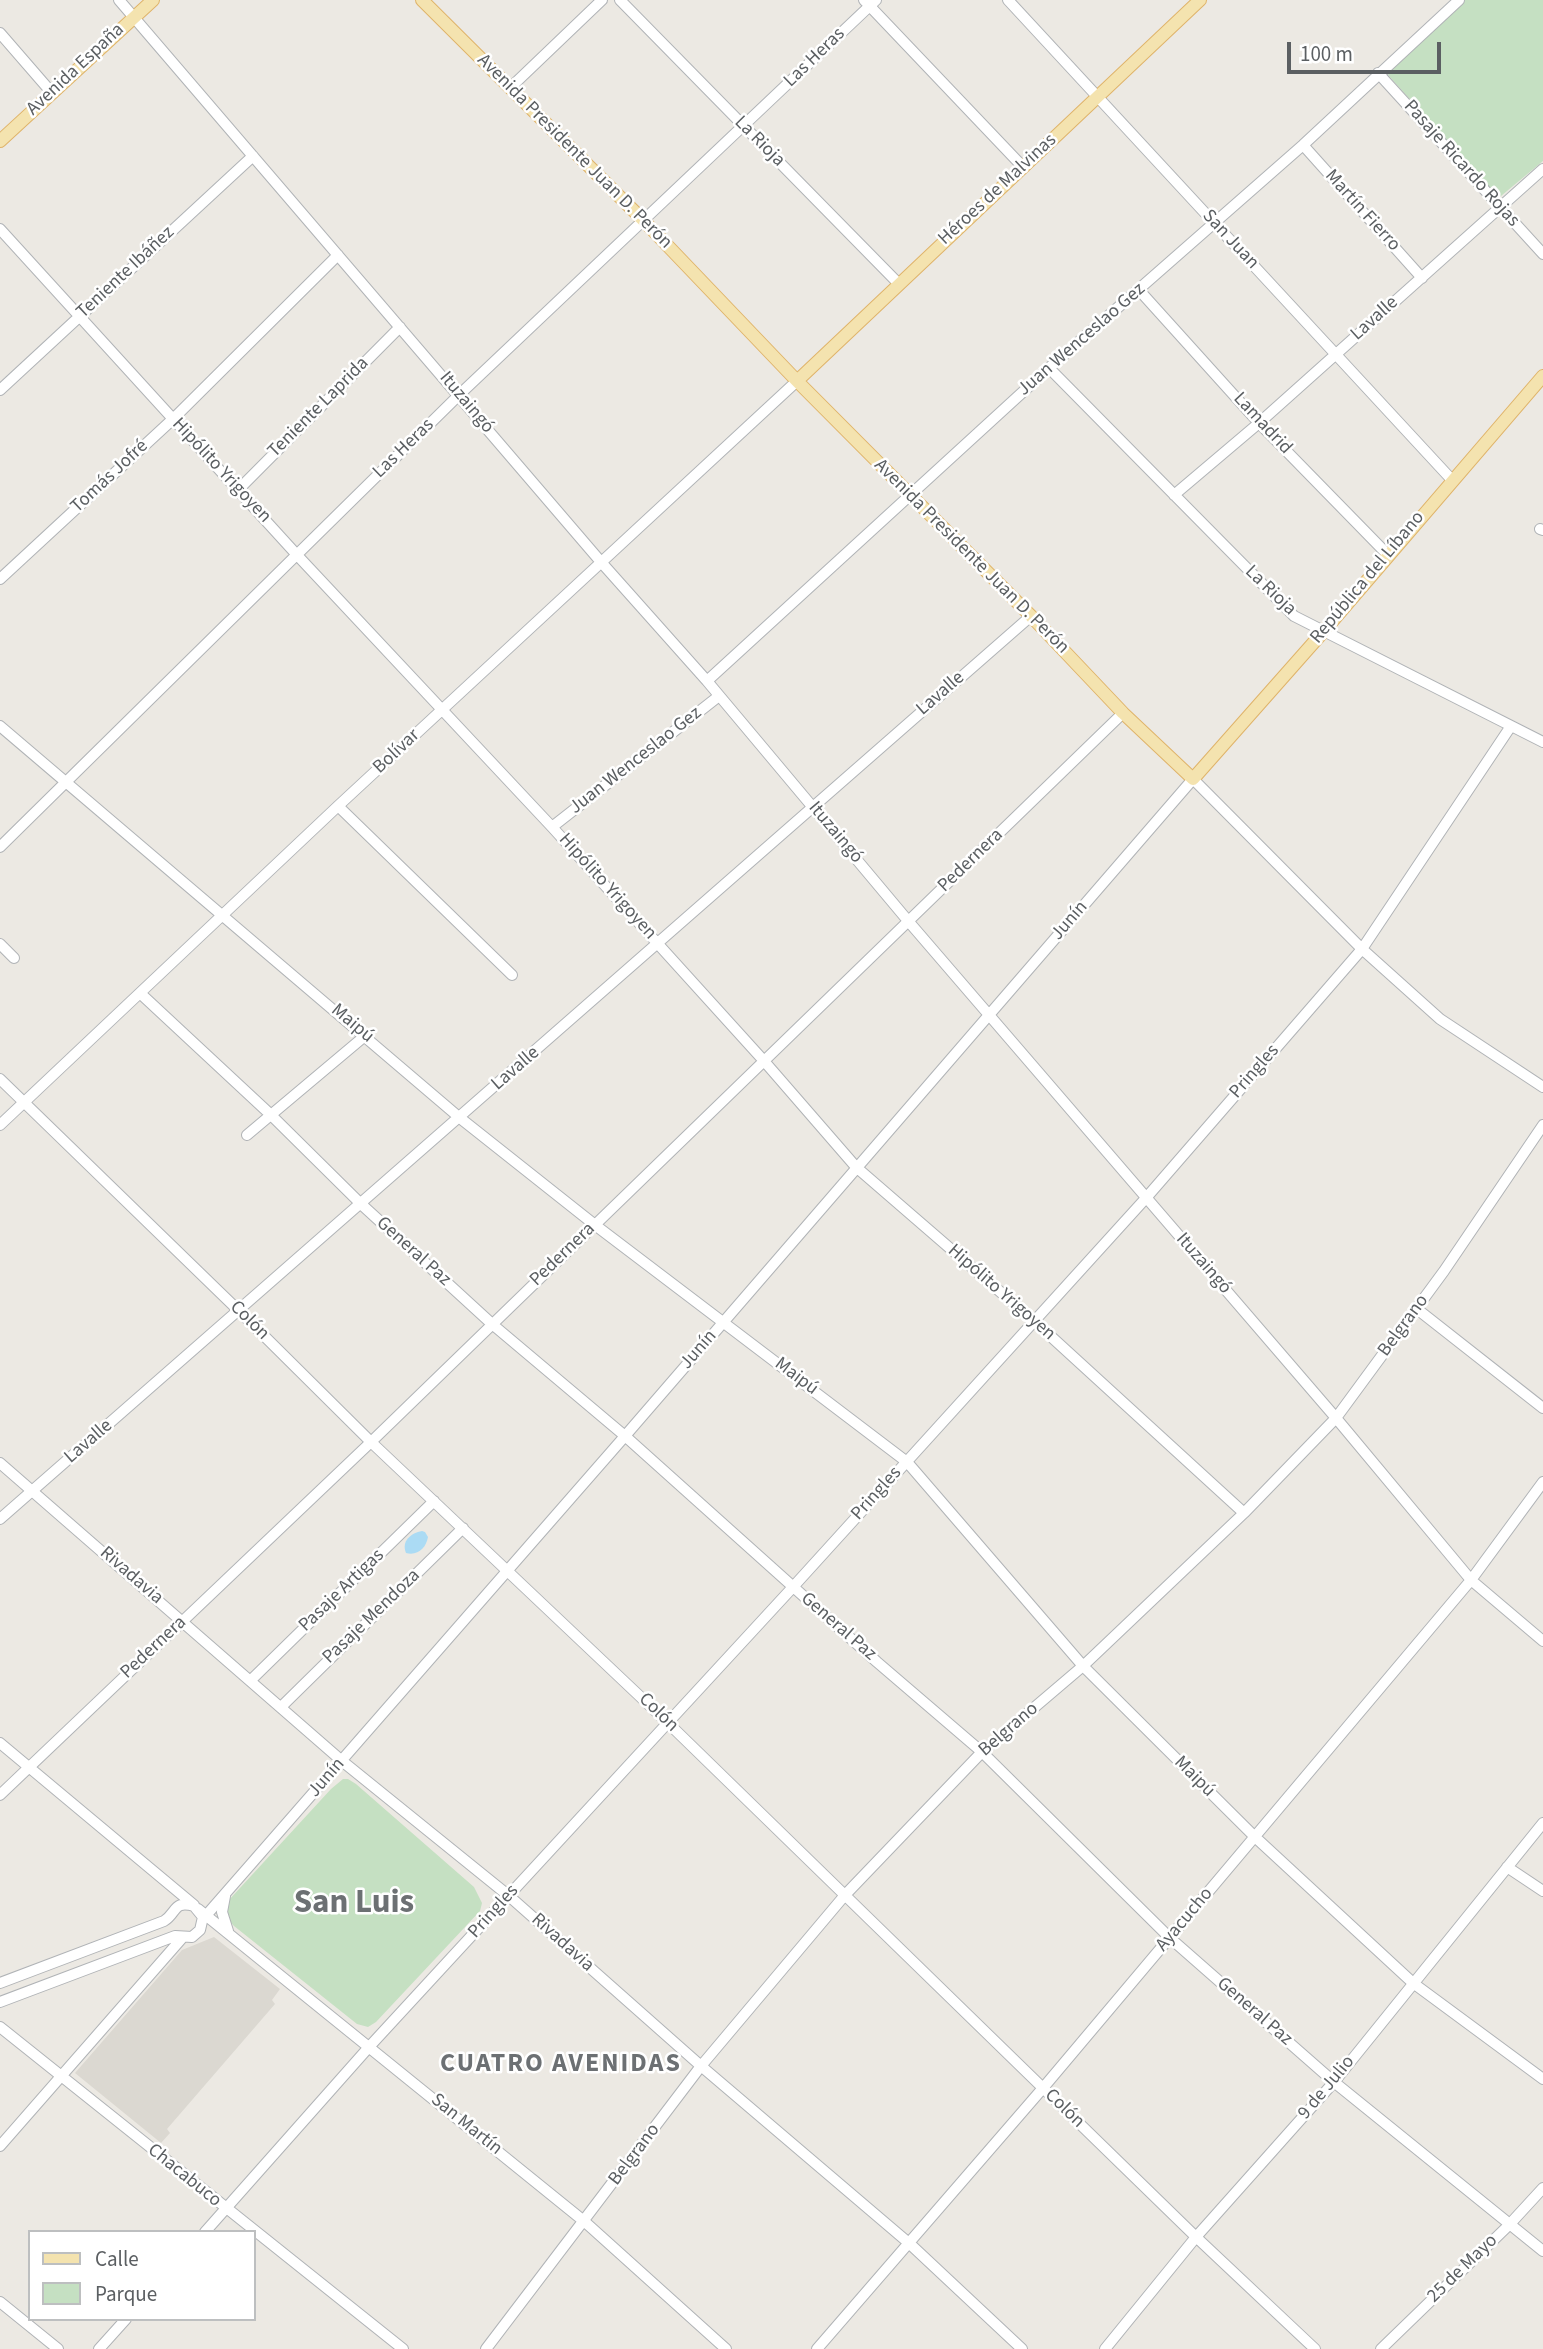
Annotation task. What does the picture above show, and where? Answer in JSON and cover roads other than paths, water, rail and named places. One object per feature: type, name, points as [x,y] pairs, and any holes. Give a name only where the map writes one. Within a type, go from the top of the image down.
[{"type":"main road","name":"Avenida España","points":[[0,141],[153,0]]},
{"type":"main road","name":"Avenida Presidente Juan D. Perón","points":[[422,0],[644,220],[797,381],[1124,713],[1193,779]]},
{"type":"main road","name":"Héroes de Malvinas","points":[[797,381],[1200,0]]},
{"type":"main road","name":"República del Líbano","points":[[1193,779],[1543,376]]},
{"type":"street","name":"Ituzaingó","points":[[119,0],[719,696],[909,922],[1336,1418],[1471,1580],[1543,1641]]},
{"type":"street","points":[[510,88],[602,0]]},
{"type":"street","name":"La Rioja","points":[[620,0],[898,283]]},
{"type":"street","name":"San Juan","points":[[1008,0],[1452,481]]},
{"type":"street","name":"Juan Wenceslao Gez","points":[[706,681],[1049,368],[1303,145],[1459,0]]},
{"type":"street","points":[[870,2],[1023,166]]},
{"type":"street","name":"Las Heras","points":[[0,847],[459,395],[743,127],[870,2]]},
{"type":"street","points":[[0,33],[52,93]]},
{"type":"street","name":"Pasaje Ricardo Rojas","points":[[1378,73],[1543,254]]},
{"type":"street","name":"Martín Fierro","points":[[1303,145],[1422,278]]},
{"type":"street","name":"Teniente Ibáñez","points":[[0,390],[253,156]]},
{"type":"street","name":"Lavalle","points":[[1174,495],[1336,355],[1543,169]]},
{"type":"street","name":"Hipólito Yrigoyen","points":[[0,229],[297,555],[552,827],[764,1060],[856,1167],[1034,1321],[1244,1513]]},
{"type":"street","name":"Tomás Jofré","points":[[0,579],[173,419],[338,255]]},
{"type":"street","name":"Lamadrid","points":[[1139,290],[1259,423],[1388,555]]},
{"type":"street","name":"Teniente Laprida","points":[[239,489],[400,327]]},
{"type":"street","name":"La Rioja","points":[[1049,368],[1294,616],[1543,742]]},
{"type":"street","name":"Bolívar","points":[[0,1125],[338,806],[797,381]]},
{"type":"street","name":"Lavalle","points":[[0,1519],[240,1312],[1031,616]]},
{"type":"street","name":"Juan Wenceslao Gez","points":[[552,827],[719,696]]},
{"type":"street","name":"Pedernera","points":[[0,1795],[371,1442],[1124,713]]},
{"type":"street","name":"Maipú","points":[[0,726],[221,916],[366,1035],[460,1118],[595,1225],[907,1461],[1083,1667],[1255,1837],[1413,1983],[1543,2079]]},
{"type":"street","name":"Pringles","points":[[207,2230],[369,2047],[793,1587],[1146,1198],[1362,948],[1511,726]]},
{"type":"street","name":"Avenida Presidente Juan D. Perón","points":[[1193,779],[1362,948],[1449,1026],[1543,1087]]},
{"type":"street","name":"Junín","points":[[183,1937],[197,1934],[202,1928],[201,1912],[228,1891],[1193,779]]},
{"type":"street","points":[[338,806],[512,975]]},
{"type":"street","points":[[0,944],[14,958]]},
{"type":"street","name":"General Paz","points":[[141,994],[271,1115],[361,1204],[492,1324],[625,1436],[982,1752],[1170,1938],[1334,2082],[1543,2251]]},
{"type":"street","points":[[247,1135],[366,1035]]},
{"type":"street","name":"Colón","points":[[0,1079],[371,1442],[508,1569],[1196,2237],[1315,2349]]},
{"type":"street","name":"Belgrano","points":[[486,2349],[701,2066],[845,1895],[982,1752],[1083,1667],[1244,1513],[1336,1418],[1417,1309],[1543,1125]]},
{"type":"street","points":[[1417,1309],[1543,1408]]},
{"type":"street","name":"Rivadavia","points":[[0,1463],[342,1760],[509,1896],[701,2066],[910,2244],[1022,2349]]},
{"type":"street","name":"Ayacucho","points":[[817,2349],[1043,2088],[1471,1580],[1543,1482]]},
{"type":"street","name":"Pasaje Artigas","points":[[251,1680],[434,1501]]},
{"type":"street","name":"Pasaje Mendoza","points":[[281,1707],[463,1528]]},
{"type":"street","name":"San Martín","points":[[0,1743],[201,1912],[584,2222],[726,2349]]},
{"type":"street","name":"9 de Julio","points":[[1105,2349],[1196,2237],[1334,2082],[1543,1823]]},
{"type":"street","points":[[1507,1867],[1543,1892]]},
{"type":"street","points":[[228,1891],[222,1910],[229,1933]]},
{"type":"street","points":[[0,1983],[164,1922],[174,1909],[181,1905],[201,1912]]},
{"type":"street","points":[[0,2002],[174,1936],[183,1937]]},
{"type":"street","points":[[0,2146],[183,1937]]},
{"type":"street","name":"Chacabuco","points":[[0,2027],[253,2230]]},
{"type":"street","name":"25 de Mayo","points":[[1381,2349],[1509,2225],[1543,2188]]},
{"type":"street","name":"Chacabuco","points":[[256,2233],[403,2349]]},
{"type":"street","points":[[0,2302],[58,2349]]},
{"type":"street","points":[[99,2349],[124,2321]]},
{"type":"water","points":[[422,1531],[428,1537],[423,1548],[418,1552],[406,1553],[408,1538]]},
{"type":"district","name":"San Luis","points":[[354,1905]]},
{"type":"district","name":"CUATRO AVENIDAS","points":[[561,2065]]}]
